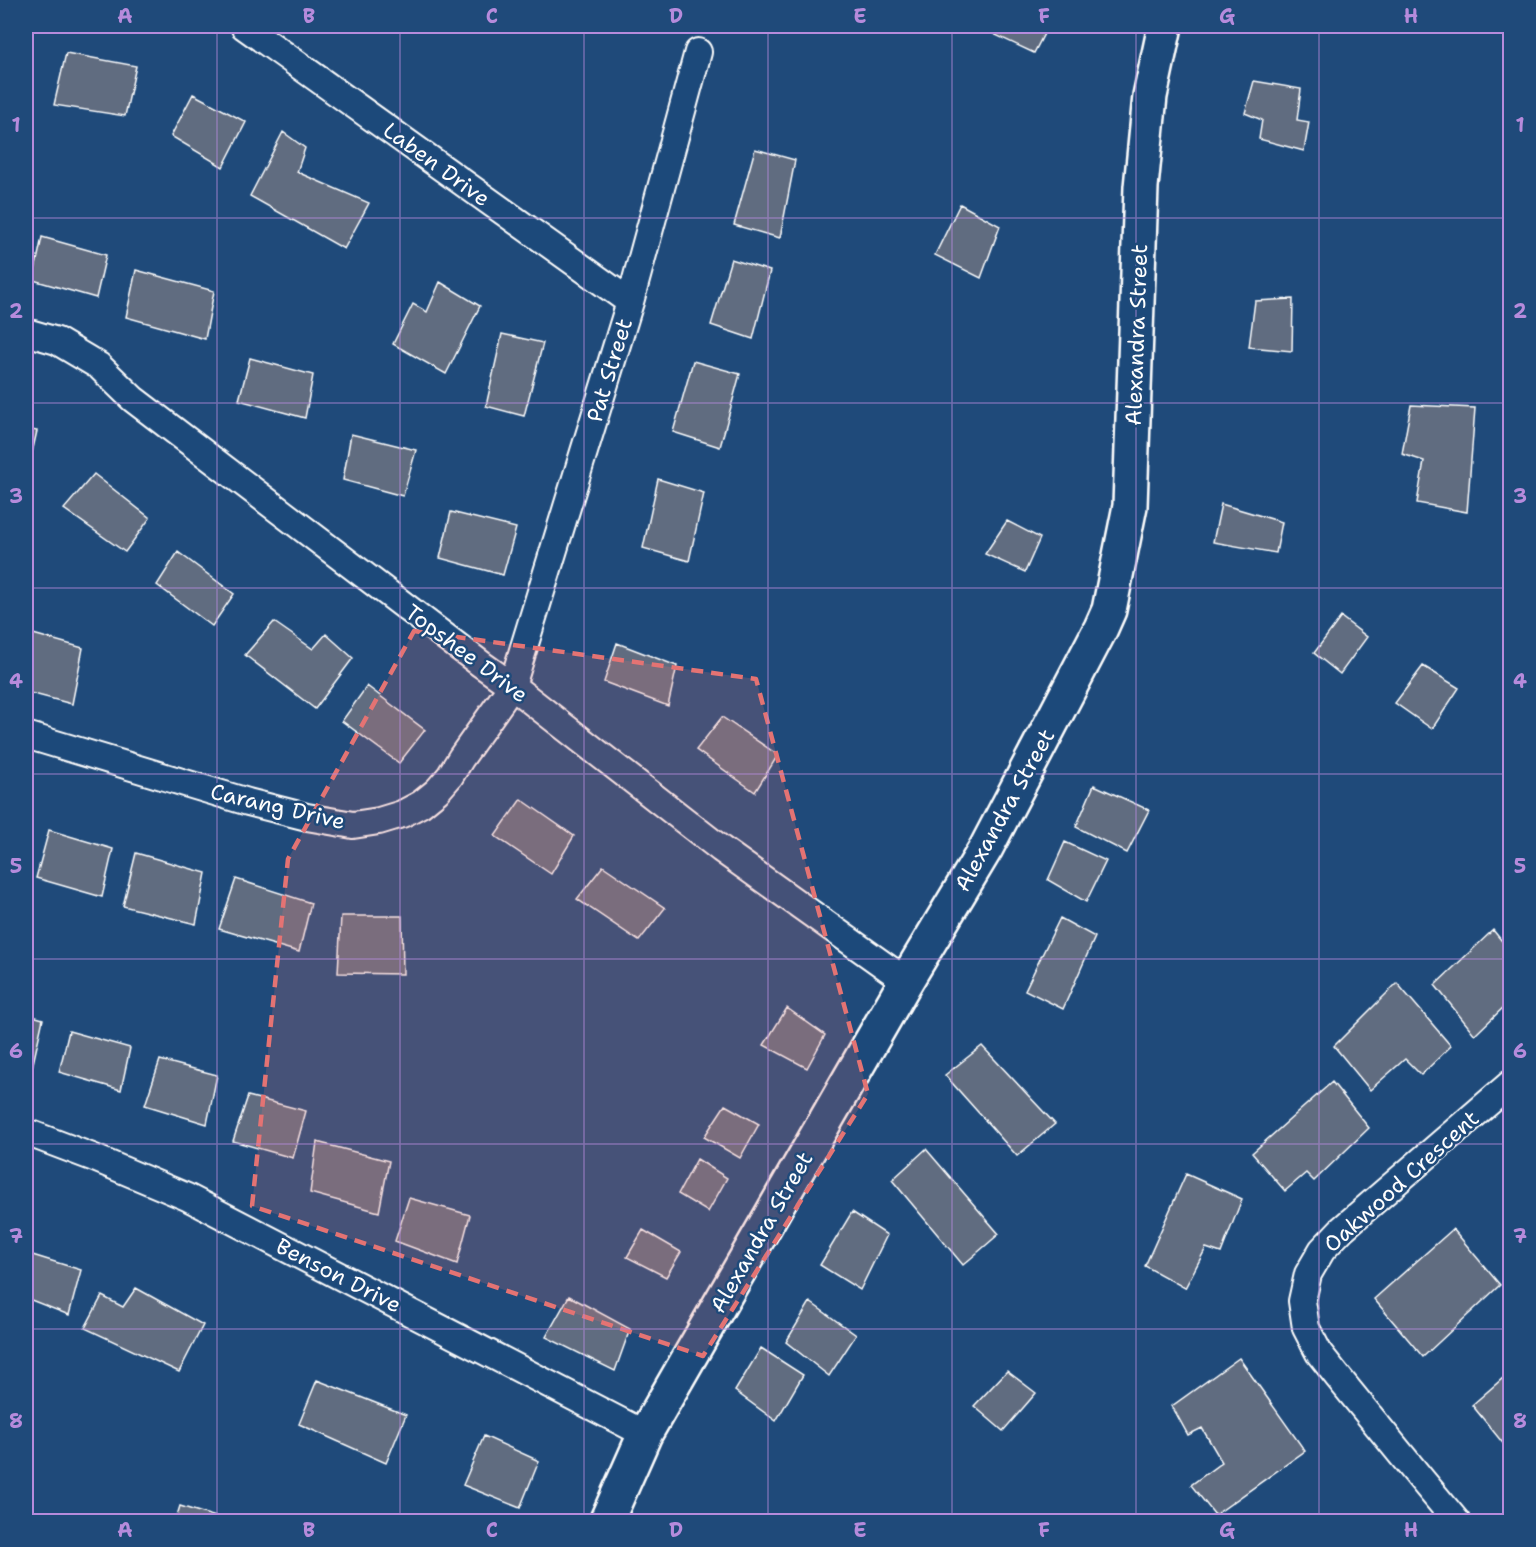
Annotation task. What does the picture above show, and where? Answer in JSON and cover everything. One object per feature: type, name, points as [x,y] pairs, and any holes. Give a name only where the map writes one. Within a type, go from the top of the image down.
[{"type":"main road","name":"Alexandra Street","points":[[606,1521],[645,1434],[906,981],[986,848],[1109,610],[1130,506],[1140,188],[1150,96],[1165,26]]},
{"type":"street","name":"Laben Drive","points":[[244,26],[630,302]]},
{"type":"street","name":"Pat Street","points":[[512,686],[630,302],[699,52]]},
{"type":"street","name":"Topshee Drive","points":[[26,332],[57,341],[99,366],[133,399],[512,686],[722,849],[906,981]]},
{"type":"street","name":"Carang Drive","points":[[26,735],[248,802],[326,821],[353,825],[366,824],[407,812],[437,791],[450,776],[512,686]]},
{"type":"street","name":"Oakwood Crescent","points":[[1457,1521],[1319,1353],[1306,1328],[1302,1301],[1308,1274],[1323,1250],[1342,1229],[1510,1084]]},
{"type":"street","name":"Benson Drive","points":[[26,1132],[187,1197],[645,1434]]},
{"type":"highlighted area","points":[[414,631],[756,679],[868,1094],[703,1356],[252,1206],[288,859]]},
{"type":"building","points":[[987,26],[1048,26],[1034,53],[985,30]]},
{"type":"building","points":[[66,53],[136,66],[125,116],[54,105]]},
{"type":"building","points":[[1254,81],[1301,89],[1297,120],[1309,122],[1304,151],[1259,139],[1262,120],[1245,113]]},
{"type":"building","points":[[193,94],[246,122],[223,167],[171,136]]},
{"type":"building","points":[[283,132],[305,148],[297,172],[369,203],[344,249],[250,196]]},
{"type":"building","points":[[755,149],[795,160],[780,238],[734,225]]},
{"type":"building","points":[[960,204],[1000,226],[981,278],[935,255]]},
{"type":"building","points":[[42,237],[106,255],[96,298],[33,280]]},
{"type":"building","points":[[731,259],[770,271],[753,339],[711,325]]},
{"type":"building","points":[[136,270],[214,291],[205,339],[126,317]]},
{"type":"building","points":[[440,282],[480,306],[446,374],[393,344],[413,304],[427,312]]},
{"type":"building","points":[[1293,299],[1292,351],[1249,347],[1255,301]]},
{"type":"building","points":[[502,334],[543,343],[524,416],[486,406]]},
{"type":"building","points":[[250,358],[313,375],[305,418],[239,400]]},
{"type":"building","points":[[693,361],[740,374],[720,447],[673,432]]},
{"type":"building","points":[[1411,405],[1475,408],[1467,512],[1417,503],[1424,461],[1402,454]]},
{"type":"building","points":[[26,429],[37,431],[26,479]]},
{"type":"building","points":[[351,434],[416,450],[403,496],[343,480]]},
{"type":"building","points":[[94,474],[150,518],[125,552],[64,509]]},
{"type":"building","points":[[658,479],[704,493],[689,561],[643,548]]},
{"type":"building","points":[[1221,504],[1282,522],[1276,553],[1213,542]]},
{"type":"building","points":[[451,512],[516,528],[503,575],[440,558]]},
{"type":"building","points":[[1007,521],[1040,538],[1025,572],[985,554]]},
{"type":"building","points":[[178,552],[234,594],[212,626],[157,585]]},
{"type":"building","points":[[1341,617],[1367,637],[1340,674],[1314,653]]},
{"type":"building","points":[[274,622],[313,649],[326,634],[353,658],[315,709],[245,655]]},
{"type":"building","points":[[26,632],[83,648],[72,704],[26,692]]},
{"type":"building","points":[[617,643],[677,666],[668,706],[604,682]]},
{"type":"building","points":[[1423,666],[1459,688],[1432,729],[1395,703]]},
{"type":"building","points":[[367,686],[425,730],[399,763],[342,721]]},
{"type":"building","points":[[722,717],[778,755],[755,792],[696,750]]},
{"type":"building","points":[[1094,785],[1149,810],[1127,853],[1076,827]]},
{"type":"building","points":[[521,799],[574,836],[551,874],[495,836]]},
{"type":"building","points":[[49,830],[113,849],[102,897],[36,878]]},
{"type":"building","points":[[1065,842],[1106,861],[1086,902],[1048,880]]},
{"type":"building","points":[[136,853],[206,873],[196,924],[123,906]]},
{"type":"building","points":[[603,866],[665,908],[639,941],[577,899]]},
{"type":"building","points":[[236,879],[311,903],[299,952],[219,929]]},
{"type":"building","points":[[341,916],[402,916],[403,974],[338,973]]},
{"type":"building","points":[[1060,918],[1095,937],[1063,1009],[1025,990]]},
{"type":"building","points":[[1493,930],[1510,951],[1510,1001],[1475,1035],[1435,985]]},
{"type":"building","points":[[1397,983],[1451,1046],[1421,1075],[1405,1059],[1370,1090],[1334,1046]]},
{"type":"building","points":[[787,1008],[825,1035],[807,1068],[764,1045]]},
{"type":"building","points":[[26,1014],[43,1019],[32,1068],[26,1066]]},
{"type":"building","points":[[69,1031],[130,1048],[121,1090],[59,1072]]},
{"type":"building","points":[[982,1046],[1055,1124],[1017,1156],[945,1075]]},
{"type":"building","points":[[160,1060],[217,1075],[207,1124],[145,1105]]},
{"type":"building","points":[[1332,1082],[1369,1128],[1314,1181],[1306,1173],[1285,1191],[1252,1153]]},
{"type":"building","points":[[248,1096],[306,1111],[293,1158],[233,1141]]},
{"type":"building","points":[[725,1105],[759,1124],[740,1158],[704,1137]]},
{"type":"building","points":[[317,1142],[389,1161],[379,1212],[310,1193]]},
{"type":"building","points":[[926,1149],[999,1234],[963,1265],[892,1180]]},
{"type":"building","points":[[697,1159],[727,1178],[708,1212],[678,1194]]},
{"type":"building","points":[[1186,1174],[1242,1199],[1221,1253],[1206,1248],[1185,1288],[1145,1266]]},
{"type":"building","points":[[409,1198],[470,1215],[457,1264],[395,1241]]},
{"type":"building","points":[[852,1212],[887,1235],[860,1290],[820,1265]]},
{"type":"building","points":[[1453,1229],[1500,1285],[1423,1357],[1374,1299]]},
{"type":"building","points":[[643,1230],[681,1252],[666,1277],[627,1257]]},
{"type":"building","points":[[26,1253],[81,1270],[69,1315],[26,1298]]},
{"type":"building","points":[[136,1288],[203,1325],[179,1372],[85,1328],[102,1296],[123,1307]]},
{"type":"building","points":[[569,1296],[630,1329],[615,1371],[546,1337]]},
{"type":"building","points":[[810,1302],[856,1335],[829,1376],[786,1342]]},
{"type":"building","points":[[761,1348],[803,1375],[776,1421],[735,1391]]},
{"type":"building","points":[[1239,1358],[1305,1451],[1215,1515],[1191,1485],[1222,1462],[1202,1428],[1188,1435],[1172,1406]]},
{"type":"building","points":[[1007,1371],[1036,1393],[1003,1431],[974,1406]]},
{"type":"building","points":[[1510,1372],[1510,1452],[1472,1405]]},
{"type":"building","points":[[317,1380],[406,1415],[386,1463],[299,1424]]},
{"type":"building","points":[[484,1436],[539,1461],[520,1508],[463,1485]]},
{"type":"building","points":[[180,1506],[232,1522],[175,1522]]}]
